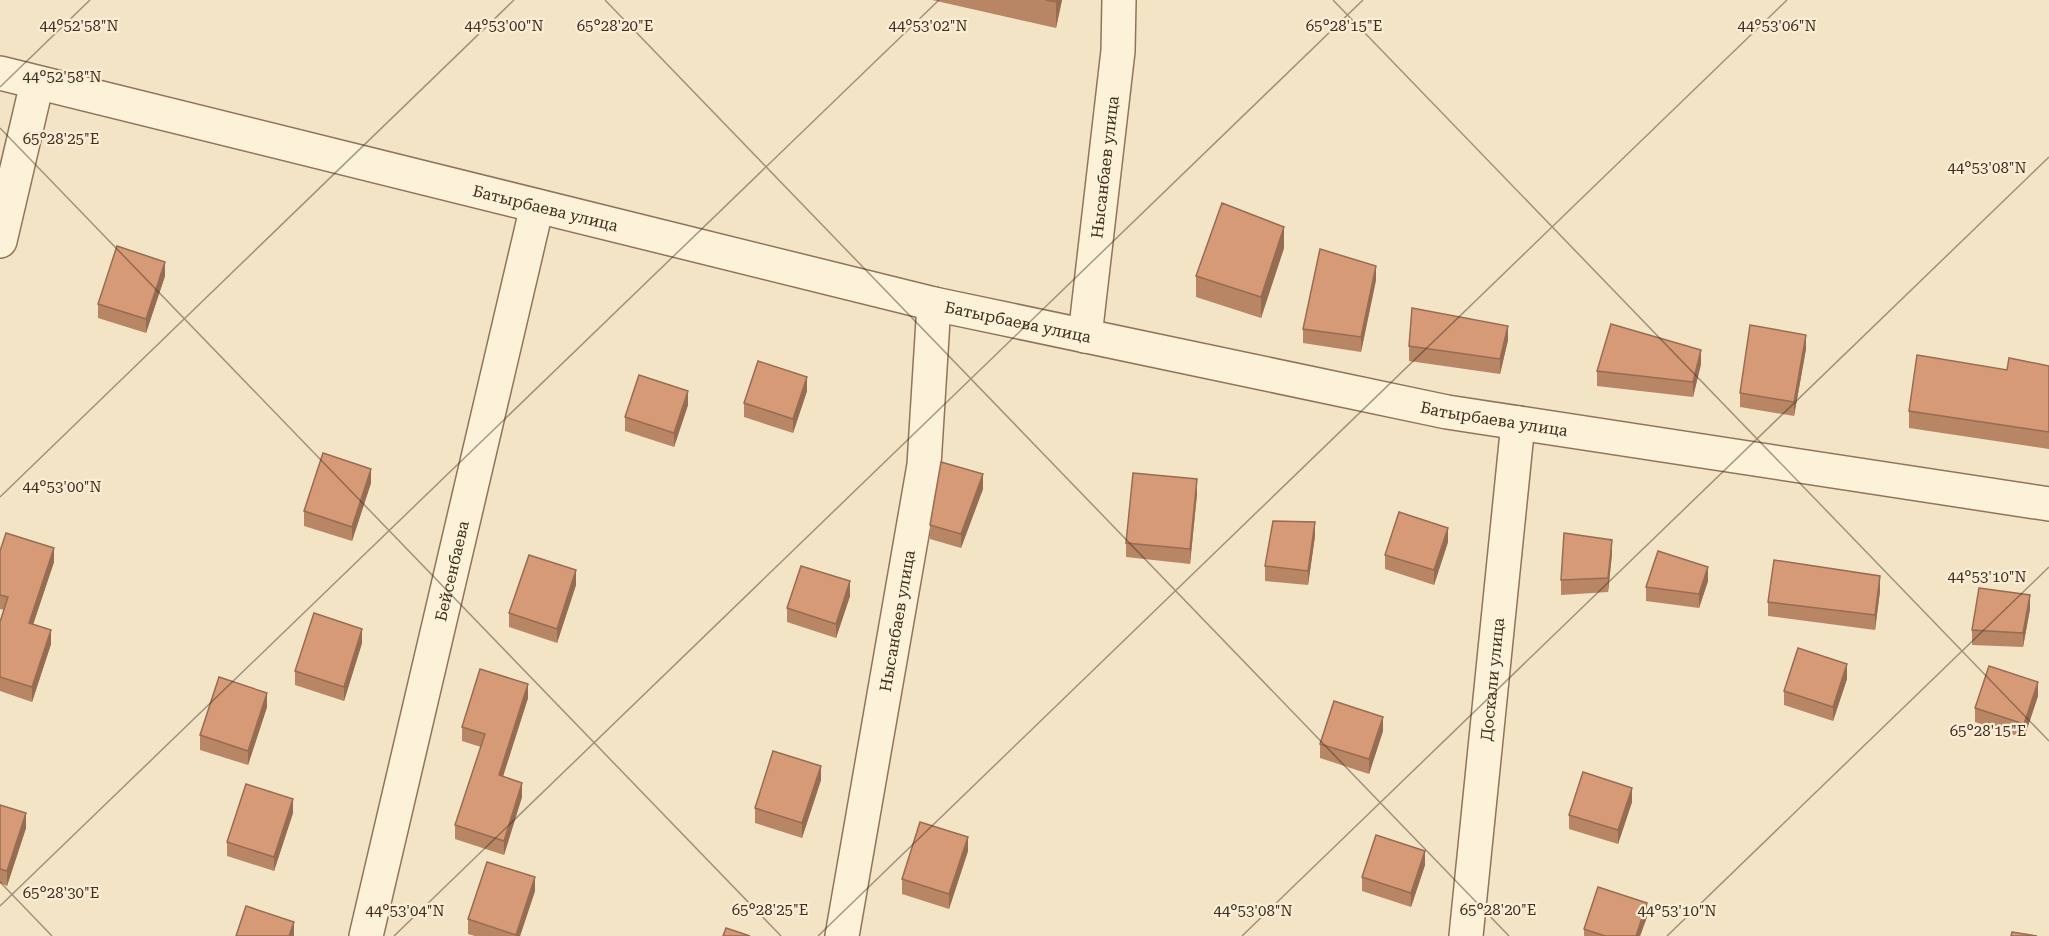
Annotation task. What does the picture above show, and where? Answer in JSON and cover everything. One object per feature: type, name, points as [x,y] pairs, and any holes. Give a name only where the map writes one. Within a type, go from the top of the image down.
[{"type":"street","name":"Нысанбаев улица","points":[[1085,336],[1118,51],[1119,0]]},
{"type":"street","name":"Батырбаева улица","points":[[0,74],[934,304],[1085,336],[1448,412],[2049,504]]},
{"type":"street","points":[[0,240],[37,83]]},
{"type":"street","name":"Бейсенбаева","points":[[366,936],[537,206]]},
{"type":"street","name":"Нысанбаев улица","points":[[842,936],[924,465],[934,304]]},
{"type":"street","name":"Доскали улица","points":[[1466,936],[1518,423]]},
{"type":"building","points":[[1222,203],[1284,227],[1261,297],[1196,276]]},
{"type":"building","points":[[117,246],[165,262],[146,319],[98,304]]},
{"type":"building","points":[[1320,249],[1376,266],[1361,337],[1303,329]]},
{"type":"building","points":[[1412,308],[1508,326],[1500,359],[1409,346]]},
{"type":"building","points":[[1611,324],[1701,350],[1693,382],[1597,371]]},
{"type":"building","points":[[1750,325],[1806,335],[1794,402],[1740,393]]},
{"type":"building","points":[[1917,355],[2007,370],[2009,358],[2049,366],[2049,432],[1909,411]]},
{"type":"building","points":[[758,361],[807,377],[793,419],[744,403]]},
{"type":"building","points":[[639,375],[688,391],[674,433],[625,417]]},
{"type":"building","points":[[323,453],[371,469],[352,527],[304,511]]},
{"type":"building","points":[[941,462],[983,474],[961,534],[930,525]]},
{"type":"building","points":[[1133,473],[1197,479],[1190,549],[1126,543]]},
{"type":"building","points":[[1399,512],[1448,528],[1434,570],[1385,555]]},
{"type":"building","points":[[1273,521],[1315,522],[1308,571],[1265,566]]},
{"type":"building","points":[[6,533],[54,548],[29,623],[51,630],[32,687],[0,677],[0,622],[8,597],[0,595],[0,551]]},
{"type":"building","points":[[1564,533],[1612,540],[1608,578],[1561,580]]},
{"type":"building","points":[[1658,551],[1708,567],[1699,594],[1646,587]]},
{"type":"building","points":[[529,555],[576,570],[557,629],[509,613]]},
{"type":"building","points":[[1774,560],[1880,576],[1875,615],[1768,602]]},
{"type":"building","points":[[801,566],[850,581],[836,624],[787,608]]},
{"type":"building","points":[[1979,588],[2030,595],[2023,633],[1972,630]]},
{"type":"building","points":[[314,613],[362,629],[344,687],[295,671]]},
{"type":"building","points":[[1798,648],[1847,664],[1833,707],[1784,691]]},
{"type":"building","points":[[1989,666],[2038,682],[2024,724],[1975,708]]},
{"type":"building","points":[[480,669],[528,684],[499,775],[522,783],[504,841],[455,825],[485,734],[462,727]]},
{"type":"building","points":[[219,677],[267,693],[248,751],[200,735]]},
{"type":"building","points":[[1334,701],[1383,717],[1369,759],[1320,744]]},
{"type":"building","points":[[773,751],[821,766],[802,823],[755,808]]},
{"type":"building","points":[[1583,772],[1632,788],[1618,830],[1569,815]]},
{"type":"building","points":[[246,784],[293,799],[274,857],[227,842]]},
{"type":"building","points":[[0,805],[26,813],[7,871],[0,869]]},
{"type":"building","points":[[920,822],[968,837],[949,894],[902,879]]},
{"type":"building","points":[[1376,835],[1425,851],[1411,893],[1362,877]]},
{"type":"building","points":[[487,862],[535,877],[516,935],[468,919]]},
{"type":"building","points":[[1598,887],[1647,903],[1636,936],[1605,936],[1584,929]]},
{"type":"building","points":[[246,906],[294,922],[289,936],[236,936]]},
{"type":"building","points":[[726,928],[750,936],[723,936]]},
{"type":"building","points":[[2012,932],[2037,936],[2011,936]]}]
